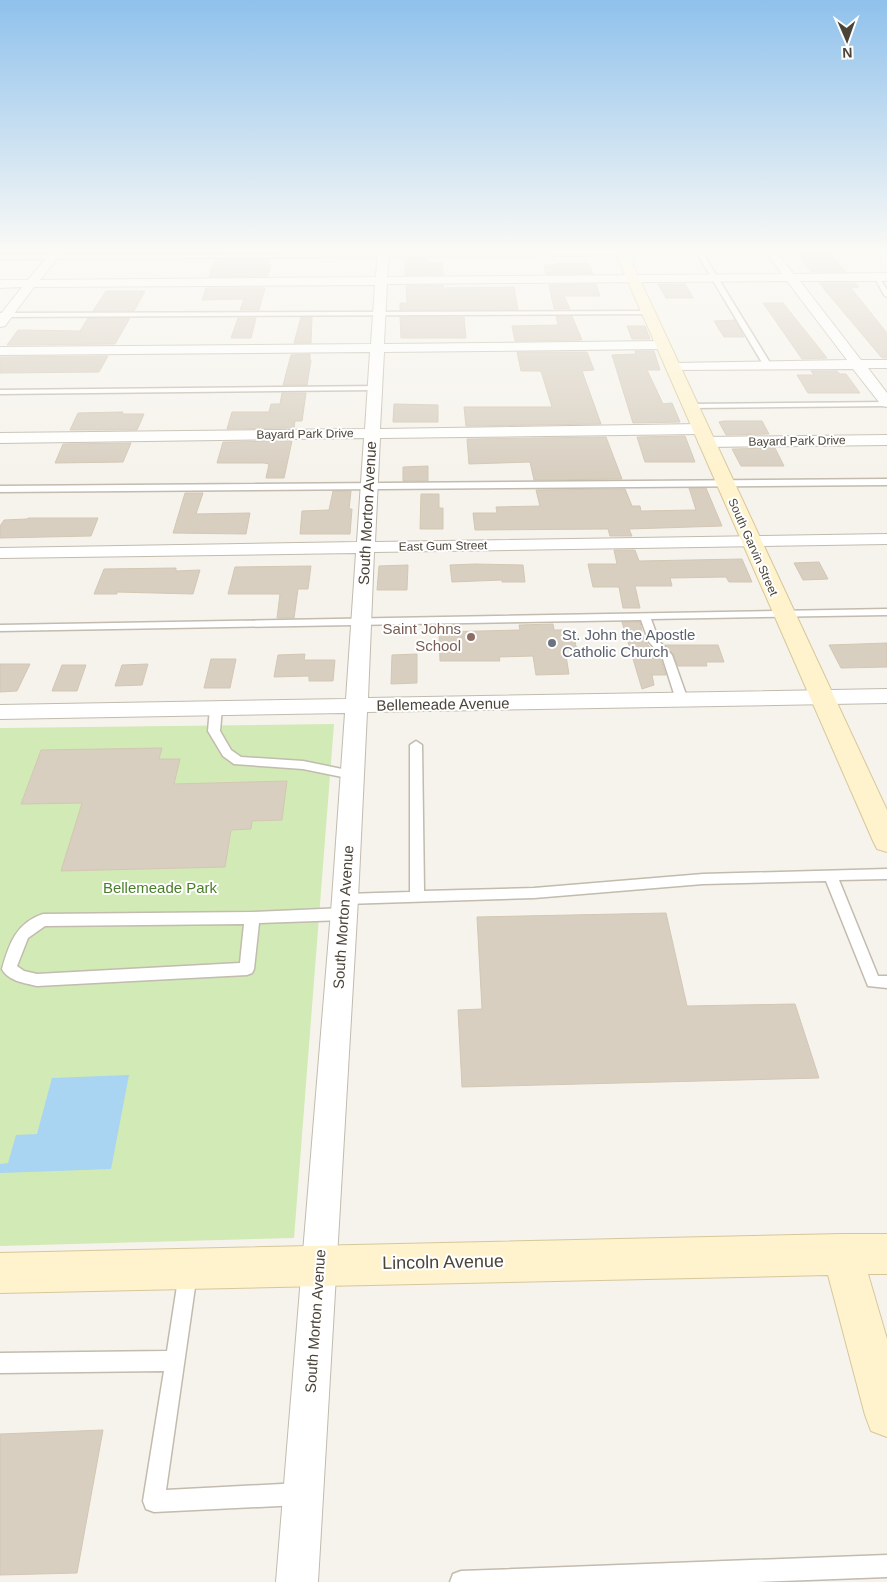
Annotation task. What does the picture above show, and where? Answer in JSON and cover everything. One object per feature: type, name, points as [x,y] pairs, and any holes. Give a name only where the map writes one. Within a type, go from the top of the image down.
[{"type":"street","name":"South Morton Avenue","points":[[297,1582],[318,1265],[345,907],[364,547],[379,326]]},
{"type":"street","name":"South Garvin Street","points":[[655,326],[820,697],[887,841]]},
{"type":"street","points":[[828,326],[887,404]]},
{"type":"street","points":[[0,351],[663,345]]},
{"type":"street","points":[[674,367],[887,364]]},
{"type":"street","name":"Bayard Park Drive","points":[[0,438],[372,433],[703,435],[887,440]]},
{"type":"street","name":"East Gum Street","points":[[0,553],[887,539]]},
{"type":"street","name":"Bellemeade Avenue","points":[[0,712],[887,696]]},
{"type":"street","points":[[842,1254],[887,1415]]},
{"type":"street","name":"Lincoln Avenue","points":[[0,1273],[887,1254]]},
{"type":"lane","points":[[744,326],[768,366]]},
{"type":"lane","points":[[0,392],[374,388]]},
{"type":"lane","points":[[691,406],[887,404]]},
{"type":"lane","points":[[0,490],[887,482]]},
{"type":"lane","points":[[0,628],[887,612]]},
{"type":"lane","points":[[646,617],[654,642],[667,655],[682,700]]},
{"type":"lane","points":[[216,708],[214,730],[227,753],[238,761],[303,765],[352,774]]},
{"type":"lane","points":[[416,745],[417,898]]},
{"type":"lane","points":[[252,918],[247,969],[37,980],[20,976],[9,969],[19,939],[27,927],[43,920],[252,918],[417,898],[534,893],[703,879],[887,874]]},
{"type":"lane","points":[[830,875],[873,982],[887,982]]},
{"type":"lane","points":[[189,1268],[154,1501],[303,1494]]},
{"type":"lane","points":[[0,1364],[175,1361]]},
{"type":"lane","points":[[461,1582],[887,1566]]},
{"type":"green space","name":"Bellemeade Park","points":[[334,724],[294,1238],[0,1246],[0,728]]},
{"type":"water","points":[[129,1075],[111,1169],[0,1173],[0,1164],[8,1163],[16,1135],[37,1134],[52,1078]]},
{"type":"building","points":[[83,326],[125,326],[115,344],[7,345],[18,330],[80,331]]},
{"type":"building","points":[[235,326],[254,326],[251,338],[231,338]]},
{"type":"building","points":[[299,326],[312,326],[311,343],[294,343]]},
{"type":"building","points":[[400,326],[465,326],[466,338],[401,338]]},
{"type":"building","points":[[512,326],[576,326],[582,340],[515,341]]},
{"type":"building","points":[[627,326],[645,326],[650,339],[632,339]]},
{"type":"building","points":[[717,326],[738,326],[744,337],[724,337]]},
{"type":"building","points":[[779,326],[801,326],[827,358],[802,359]]},
{"type":"building","points":[[855,326],[881,326],[887,333],[887,358],[882,358]]},
{"type":"building","points":[[635,351],[654,351],[660,370],[647,370],[663,404],[672,403],[680,422],[633,423],[612,355],[636,354]]},
{"type":"building","points":[[517,352],[587,352],[594,370],[582,371],[601,424],[466,426],[464,407],[552,407],[541,371],[521,371]]},
{"type":"building","points":[[310,354],[311,360],[307,385],[283,385],[291,355]]},
{"type":"building","points":[[108,356],[99,372],[0,373],[0,357]]},
{"type":"building","points":[[811,371],[837,371],[840,374],[846,374],[860,393],[808,393],[797,375],[814,375]]},
{"type":"building","points":[[282,393],[306,393],[302,421],[295,421],[294,428],[227,429],[232,412],[269,412],[271,404],[280,404]]},
{"type":"building","points":[[394,404],[438,405],[438,422],[393,422]]},
{"type":"building","points":[[123,412],[122,414],[144,414],[137,430],[70,430],[78,413]]},
{"type":"building","points":[[762,421],[769,434],[726,435],[719,422]]},
{"type":"building","points":[[685,436],[695,462],[645,462],[637,437]]},
{"type":"building","points":[[606,437],[622,479],[534,480],[530,462],[469,464],[467,439]]},
{"type":"building","points":[[292,441],[284,478],[266,478],[269,464],[217,463],[223,442]]},
{"type":"building","points":[[131,443],[123,462],[55,463],[63,444]]},
{"type":"building","points":[[775,448],[784,466],[741,466],[732,449]]},
{"type":"building","points":[[428,466],[428,481],[403,481],[403,467]]},
{"type":"building","points":[[689,488],[706,488],[722,526],[629,529],[632,536],[610,536],[608,529],[475,530],[473,513],[497,513],[496,507],[540,506],[536,490],[625,489],[632,506],[640,506],[641,511],[696,510]]},
{"type":"building","points":[[333,491],[351,491],[349,509],[352,509],[350,534],[300,534],[302,511],[329,510]]},
{"type":"building","points":[[185,493],[203,493],[196,514],[250,513],[246,534],[173,533]]},
{"type":"building","points":[[421,494],[439,494],[439,508],[443,508],[443,529],[420,529]]},
{"type":"building","points":[[98,518],[91,536],[0,538],[0,526],[4,520]]},
{"type":"building","points":[[614,550],[635,550],[639,561],[742,559],[752,582],[729,582],[726,577],[670,578],[672,586],[635,586],[640,608],[623,608],[619,587],[593,587],[588,564],[617,564]]},
{"type":"building","points":[[819,562],[828,579],[803,580],[794,563]]},
{"type":"building","points":[[408,565],[407,590],[377,590],[379,566]]},
{"type":"building","points":[[450,565],[523,565],[525,582],[502,582],[502,580],[452,582]]},
{"type":"building","points":[[311,566],[308,589],[298,589],[294,618],[277,618],[280,594],[228,594],[235,567]]},
{"type":"building","points":[[176,568],[176,571],[200,570],[193,594],[117,592],[117,594],[94,594],[104,569]]},
{"type":"building","points":[[622,622],[640,622],[644,641],[660,657],[666,675],[652,675],[654,685],[642,689]]},
{"type":"building","points":[[553,624],[554,630],[572,630],[577,650],[565,650],[569,674],[536,675],[533,656],[499,657],[500,661],[440,661],[439,632],[520,630],[519,625]]},
{"type":"building","points":[[887,643],[887,667],[841,668],[829,645]]},
{"type":"building","points":[[665,645],[718,645],[724,662],[706,662],[707,666],[678,666],[673,654]]},
{"type":"building","points":[[305,654],[304,660],[335,660],[333,681],[309,681],[309,676],[274,677],[278,655]]},
{"type":"building","points":[[417,654],[417,683],[391,684],[392,655]]},
{"type":"building","points":[[211,659],[236,659],[230,688],[204,688]]},
{"type":"building","points":[[0,664],[30,664],[17,691],[0,692]]},
{"type":"building","points":[[148,664],[142,685],[115,686],[122,665]]},
{"type":"building","points":[[62,665],[86,665],[77,691],[52,691]]},
{"type":"building","points":[[162,748],[159,759],[180,759],[174,784],[287,781],[282,820],[252,821],[251,829],[231,830],[225,867],[61,871],[82,803],[21,804],[41,750]]},
{"type":"building","points":[[666,913],[687,1006],[795,1004],[819,1078],[462,1087],[458,1010],[482,1009],[477,917]]},
{"type":"building","points":[[103,1430],[77,1573],[0,1575],[0,1434]]},
{"type":"place","name":"Saint Johns School","points":[[471,637]]},
{"type":"place","name":"St. John the Apostle Catholic Church","points":[[552,643]]}]
